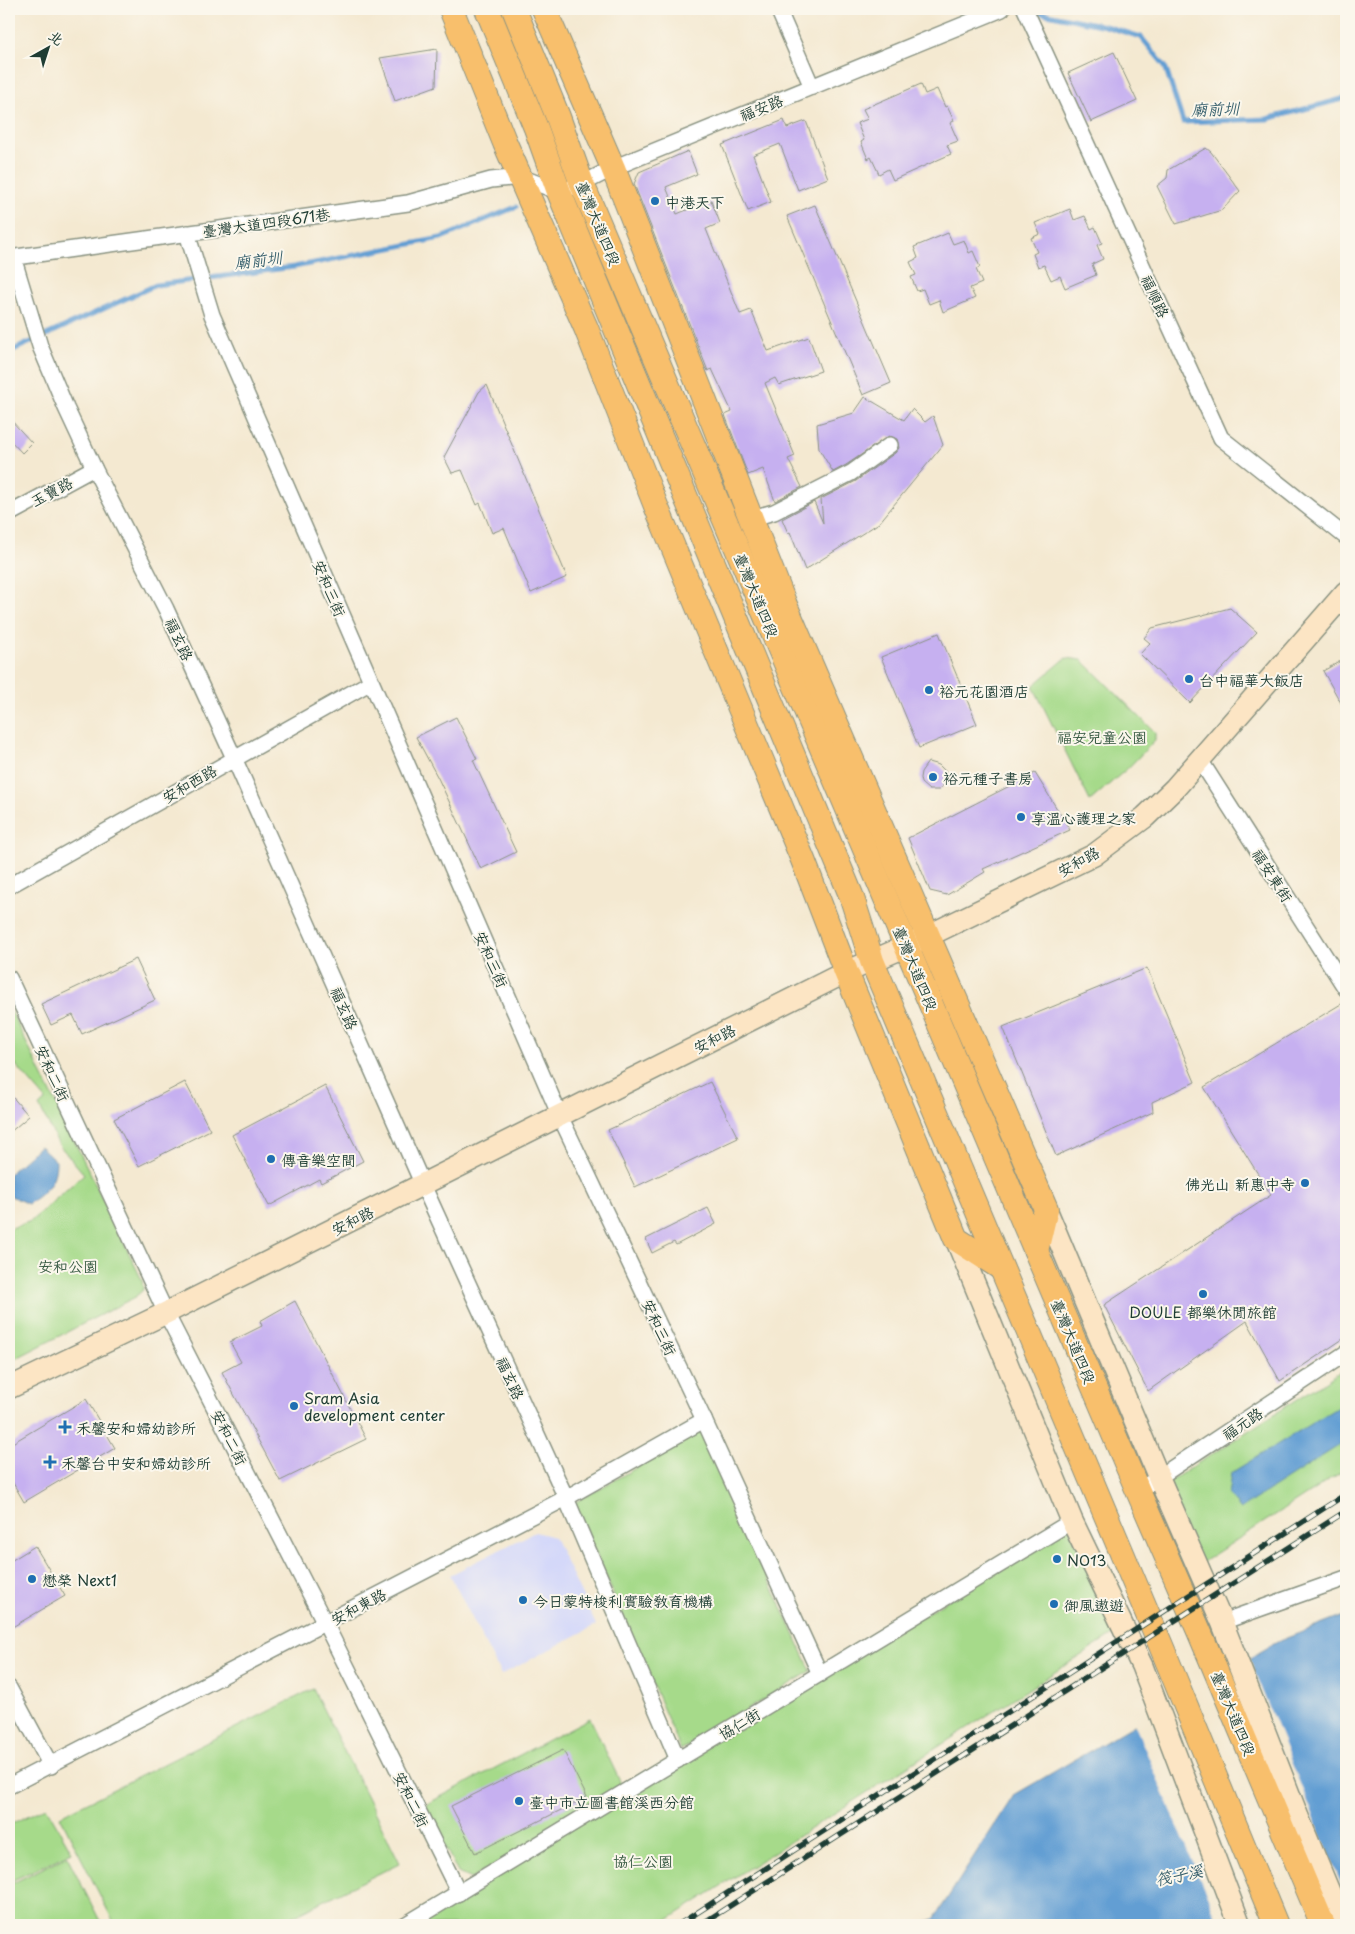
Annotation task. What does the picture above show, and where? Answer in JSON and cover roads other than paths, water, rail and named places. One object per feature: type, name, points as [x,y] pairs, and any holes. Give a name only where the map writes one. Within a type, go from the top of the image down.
[{"type":"main road","points":[[451,9],[586,328],[656,506],[803,860],[846,972],[1072,1521],[1142,1666],[1240,1925]]},
{"type":"main road","name":"臺灣大道四段","points":[[487,9],[536,128],[559,192],[851,895],[872,962],[1162,1648],[1276,1925]]},
{"type":"main road","name":"臺灣大道四段","points":[[514,9],[558,117],[582,184],[917,941],[1046,1209],[1159,1478],[1222,1622],[1298,1817],[1343,1925]]},
{"type":"main road","name":"臺灣大道四段","points":[[544,9],[613,168],[752,518],[1036,1251],[1323,1925]]},
{"type":"main road","name":"安和路","points":[[9,1388],[166,1313],[846,972],[917,941],[1094,854],[1145,817],[1175,788],[1346,592]]},
{"type":"main road","points":[[1036,1251],[1046,1209]]},
{"type":"main road","points":[[956,1239],[1001,1268]]},
{"type":"street","points":[[778,9],[812,86]]},
{"type":"street","name":"福安路","points":[[559,192],[582,184],[613,168],[1002,9]]},
{"type":"street","name":"福順路","points":[[1025,9],[1221,438],[1346,537]]},
{"type":"street","points":[[521,177],[559,192]]},
{"type":"street","name":"臺灣大道四段671巷","points":[[11,257],[408,203],[491,180],[521,177]]},
{"type":"street","name":"安和三街","points":[[187,233],[212,315],[560,1116],[704,1420],[820,1674]]},
{"type":"street","name":"福玄路","points":[[11,257],[40,346],[94,468],[166,609],[234,758],[423,1184],[566,1498],[678,1760]]},
{"type":"street","points":[[752,518],[774,512],[851,474],[890,445]]},
{"type":"street","name":"玉寶路","points":[[9,514],[94,468]]},
{"type":"street","name":"安和西路","points":[[9,886],[371,682]]},
{"type":"street","name":"福安東街","points":[[1200,760],[1346,989]]},
{"type":"street","name":"安和二街","points":[[9,978],[166,1313],[325,1623],[459,1893]]},
{"type":"street","name":"福元路","points":[[1138,1492],[1346,1353]]},
{"type":"street","name":"安和東路","points":[[9,1786],[51,1766],[566,1498],[704,1420]]},
{"type":"street","name":"協仁街","points":[[405,1925],[1072,1521]]},
{"type":"street","points":[[1222,1622],[1346,1578]]},
{"type":"street","points":[[9,1688],[51,1766]]},
{"type":"water","points":[[40,1146],[56,1161],[56,1169],[49,1186],[28,1204],[9,1195],[9,1174]]},
{"type":"water","points":[[1346,1402],[1346,1441],[1240,1509],[1228,1495],[1231,1473]]},
{"type":"water","name":"筏子溪","points":[[1346,1615],[1346,1888],[1179,1925],[917,1925],[934,1919],[1014,1795],[1279,1641]]},
{"type":"waterway","name":"廟前圳","points":[[1028,10],[1105,26],[1141,37],[1165,66],[1183,122],[1267,119],[1346,98]]},
{"type":"waterway","name":"廟前圳","points":[[9,352],[156,285],[294,267],[441,238],[516,207]]},
{"type":"railway","points":[[678,1925],[1346,1494]]},
{"type":"railway","points":[[700,1925],[1346,1511]]},
{"type":"place","name":"中港天下","points":[[655,201]]},
{"type":"place","name":"台中福華大飯店","points":[[1189,679]]},
{"type":"place","name":"裕元花園酒店","points":[[929,690]]},
{"type":"place","name":"裕元種子書房","points":[[933,777]]},
{"type":"place","name":"享溫心護理之家","points":[[1021,817]]},
{"type":"place","name":"傳音樂空間","points":[[271,1159]]},
{"type":"place","name":"佛光山 新惠中寺","points":[[1305,1183]]},
{"type":"place","name":"DOULE 都樂休閒旅館","points":[[1203,1294]]},
{"type":"place","name":"Sram Asia development center","points":[[294,1406]]},
{"type":"place","name":"禾馨安和婦幼診所","points":[[65,1427]]},
{"type":"place","name":"禾馨台中安和婦幼診所","points":[[50,1462]]},
{"type":"place","name":"N013","points":[[1057,1559]]},
{"type":"place","name":"懋榮 Next1","points":[[32,1579]]},
{"type":"place","name":"今日蒙特梭利實驗教育機構","points":[[523,1600]]},
{"type":"place","name":"御風遨遊","points":[[1054,1604]]},
{"type":"place","name":"臺中市立圖書館溪西分館","points":[[519,1801]]},
{"type":"park label","name":"福安兒童公園","points":[[1102,736]]},
{"type":"park label","name":"安和公園","points":[[68,1265]]},
{"type":"park label","name":"協仁公園","points":[[643,1860]]}]
